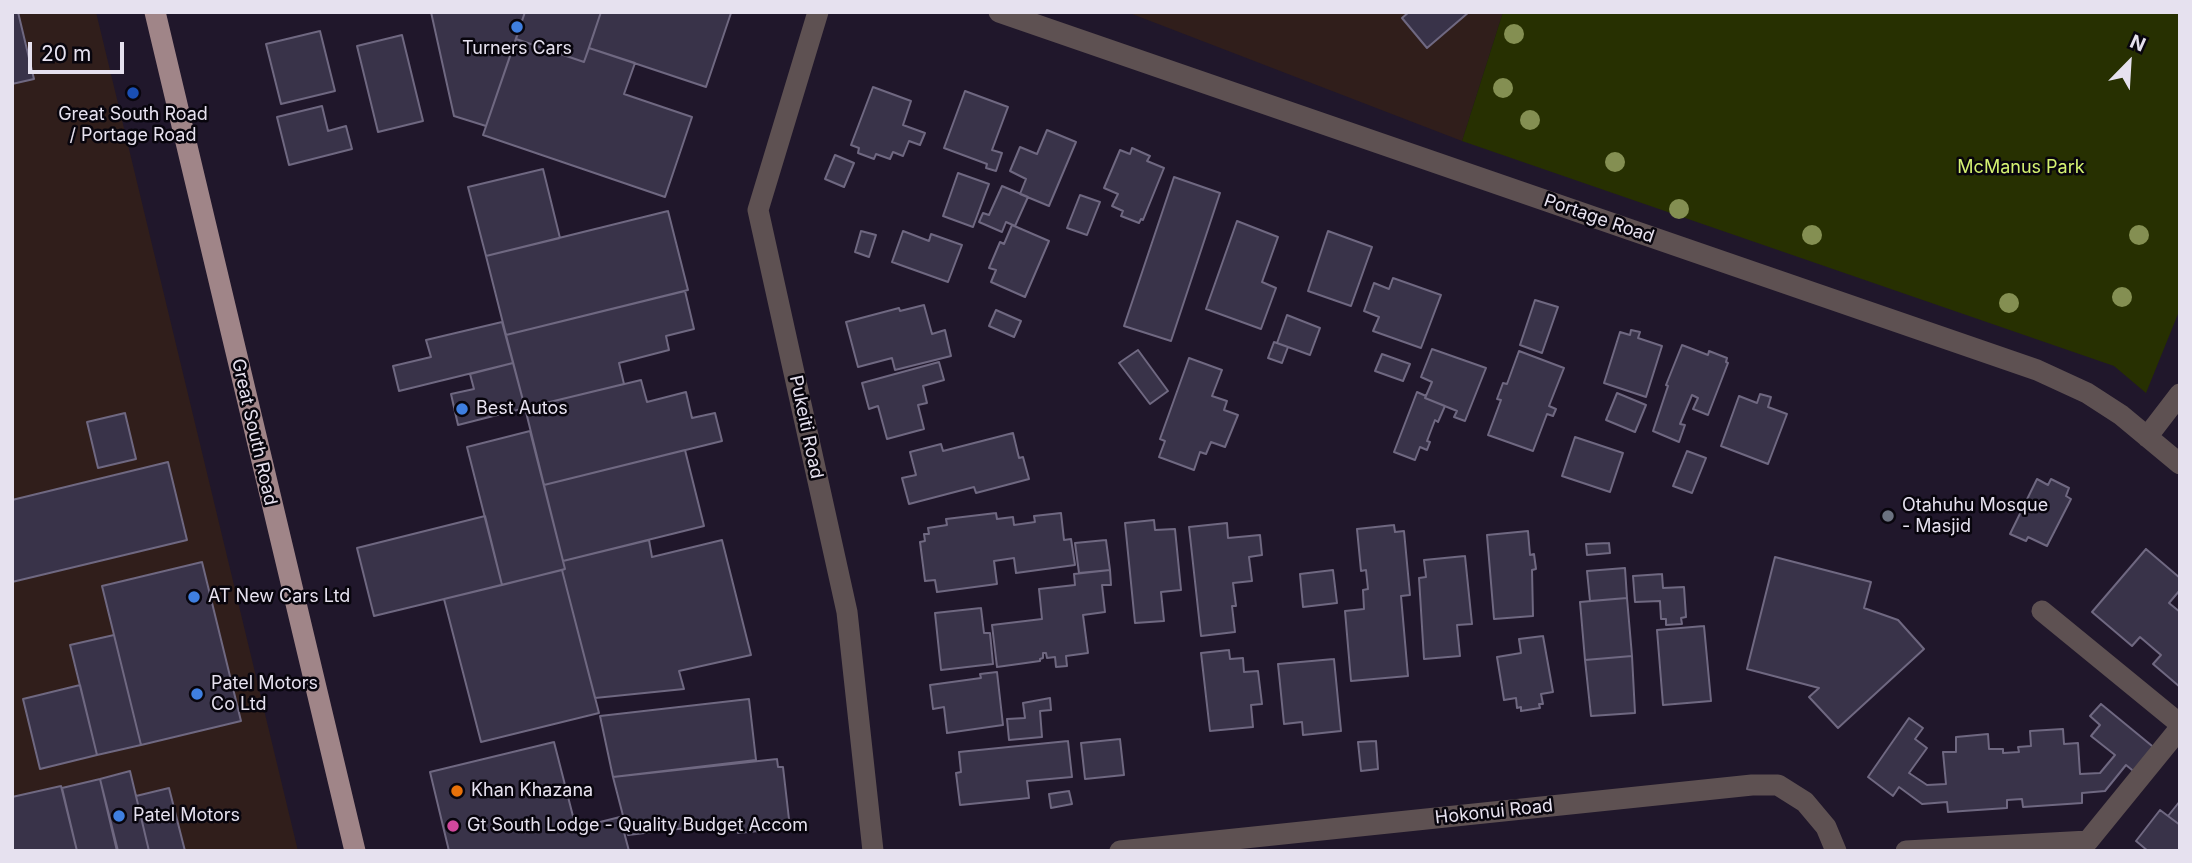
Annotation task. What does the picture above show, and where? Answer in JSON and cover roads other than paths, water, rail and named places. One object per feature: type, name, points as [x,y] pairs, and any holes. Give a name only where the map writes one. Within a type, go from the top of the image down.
[{"type":"main road","name":"Great South Road","points":[[155,12],[355,851]]},
{"type":"street","name":"Pukeiti Road","points":[[818,12],[758,210],[847,611],[873,851]]},
{"type":"street","name":"Portage Road","points":[[999,12],[2037,370],[2087,393],[2121,415],[2180,464]]},
{"type":"street","points":[[2147,437],[2180,394]]},
{"type":"street","points":[[1906,851],[2088,841],[2180,726],[2042,611]]},
{"type":"street","name":"Hokonui Road","points":[[1120,851],[1752,785],[1778,785],[1805,802],[1826,827],[1836,851]]},
{"type":"place","name":"Turners Cars","points":[[517,27]]},
{"type":"place","name":"Great South Road / Portage Road","points":[[133,93]]},
{"type":"place","name":"Best Autos","points":[[462,409]]},
{"type":"place","name":"Otahuhu Mosque - Masjid","points":[[1888,516]]},
{"type":"place","name":"AT New Cars Ltd","points":[[194,597]]},
{"type":"place","name":"Patel Motors Co Ltd","points":[[197,694]]},
{"type":"place","name":"Khan Khazana","points":[[457,791]]},
{"type":"place","name":"Patel Motors","points":[[119,816]]},
{"type":"place","name":"Gt South Lodge - Quality Budget Accom","points":[[453,826]]},
{"type":"park label","name":"McManus Park","points":[[2021,168]]}]
